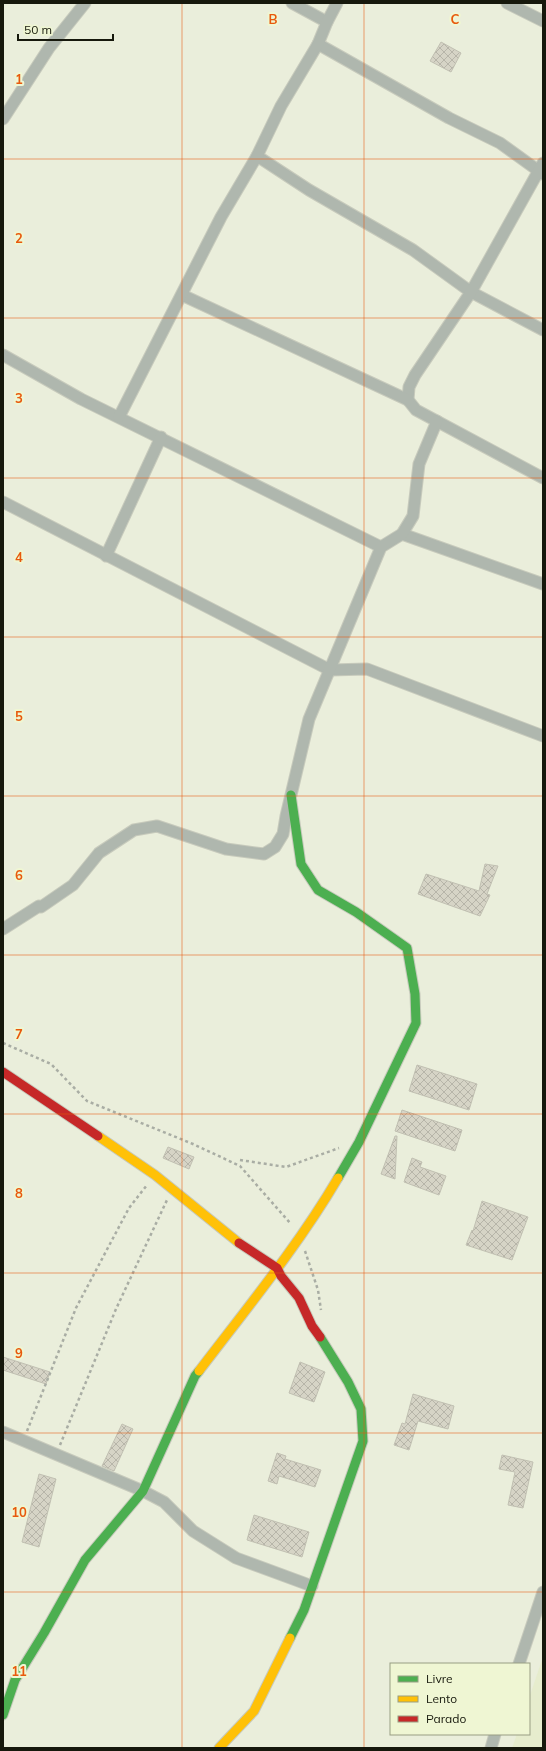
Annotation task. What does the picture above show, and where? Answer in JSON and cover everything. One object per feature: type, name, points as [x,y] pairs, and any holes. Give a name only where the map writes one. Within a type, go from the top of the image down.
[{"type":"street","points":[[3,119],[49,48],[85,3]]},
{"type":"street","points":[[292,3],[327,22]]},
{"type":"street","points":[[119,417],[221,217],[257,156],[281,106],[318,44],[337,3]]},
{"type":"street","points":[[507,3],[543,21]]},
{"type":"street","points":[[318,44],[449,118],[500,143],[541,169],[471,292],[415,375],[409,387],[408,400]]},
{"type":"street","points":[[257,156],[309,190],[413,250],[471,292],[543,330]]},
{"type":"street","points":[[182,295],[408,400],[416,410],[543,478]]},
{"type":"street","points":[[3,355],[81,399],[161,437],[381,547]]},
{"type":"street","points":[[3,929],[39,906],[41,907],[74,885],[99,853],[134,830],[157,826],[226,849],[264,854],[275,847],[284,834],[286,816],[309,719],[381,547],[402,534],[413,516],[419,464],[437,421]]},
{"type":"street","points":[[106,556],[161,437]]},
{"type":"street","points":[[3,502],[330,670],[367,669],[543,736]]},
{"type":"street","points":[[402,534],[543,584]]},
{"type":"street","points":[[3,1715],[15,1680],[44,1633],[85,1560],[143,1492],[196,1376],[277,1268],[326,1198],[358,1142],[416,1023],[415,994],[407,948],[356,912],[318,890],[301,864],[291,795]]},
{"type":"street","points":[[3,1072],[155,1175],[242,1245],[277,1268],[281,1276],[299,1298],[312,1326],[344,1376],[361,1410],[363,1441],[304,1610],[254,1711],[219,1748]]},
{"type":"street","points":[[3,1432],[164,1502],[194,1531],[236,1558],[312,1586]]},
{"type":"street","points":[[519,1663],[543,1592]]},
{"type":"street","points":[[490,1748],[495,1735]]},
{"type":"path","points":[[3,1043],[51,1064],[87,1100],[193,1144],[240,1166],[283,1214],[299,1236],[318,1290],[321,1311]]},
{"type":"path","points":[[240,1160],[286,1167],[358,1142]]},
{"type":"path","points":[[23,1441],[76,1308],[130,1208],[155,1175]]},
{"type":"path","points":[[56,1455],[116,1309],[172,1189]]},
{"type":"shaded area","points":[[543,1657],[543,1748],[512,1748],[517,1735],[530,1735],[530,1695]]},
{"type":"building","points":[[441,42],[461,53],[451,72],[430,61]]},
{"type":"building","points":[[485,864],[498,866],[487,894],[490,895],[480,916],[418,894],[426,874],[479,891]]},
{"type":"building","points":[[417,1065],[477,1084],[469,1110],[409,1091]]},
{"type":"building","points":[[402,1110],[462,1130],[455,1151],[395,1131]]},
{"type":"building","points":[[395,1136],[397,1136],[395,1179],[381,1174]]},
{"type":"building","points":[[168,1147],[194,1157],[189,1169],[163,1158]]},
{"type":"building","points":[[412,1158],[422,1162],[420,1167],[446,1176],[439,1195],[404,1182]]},
{"type":"building","points":[[482,1201],[528,1217],[512,1260],[466,1245],[472,1230],[473,1231]]},
{"type":"building","points":[[3,1357],[50,1372],[46,1384],[3,1370]]},
{"type":"building","points":[[300,1362],[325,1372],[314,1402],[289,1393]]},
{"type":"building","points":[[413,1394],[454,1406],[448,1429],[418,1421],[409,1450],[394,1445],[402,1423],[405,1424]]},
{"type":"building","points":[[122,1424],[133,1429],[114,1471],[102,1466]]},
{"type":"building","points":[[277,1453],[286,1456],[285,1459],[321,1470],[315,1487],[279,1476],[277,1484],[268,1481]]},
{"type":"building","points":[[502,1455],[533,1462],[523,1508],[508,1505],[515,1472],[499,1469]]},
{"type":"building","points":[[39,1474],[56,1479],[39,1547],[22,1542]]},
{"type":"building","points":[[254,1515],[309,1532],[302,1557],[247,1540]]},
{"type":"traffic: fast","points":[[291,795],[301,864],[318,890],[356,912],[407,948],[415,994],[416,1023],[359,1142],[338,1178]]},
{"type":"traffic: fast","points":[[290,1638],[304,1610],[363,1441],[361,1409],[348,1382],[320,1337]]},
{"type":"traffic: fast","points":[[3,1715],[15,1680],[44,1633],[85,1560],[143,1491],[195,1376],[199,1371]]},
{"type":"traffic: slow","points":[[98,1136],[155,1175],[239,1243]]},
{"type":"traffic: slow","points":[[199,1371],[289,1252],[323,1203],[338,1178]]},
{"type":"traffic: slow","points":[[219,1748],[254,1711],[290,1638]]},
{"type":"traffic: jam","points":[[3,1072],[98,1136]]},
{"type":"traffic: jam","points":[[239,1243],[277,1268],[281,1276],[299,1298],[312,1326],[320,1337]]}]
